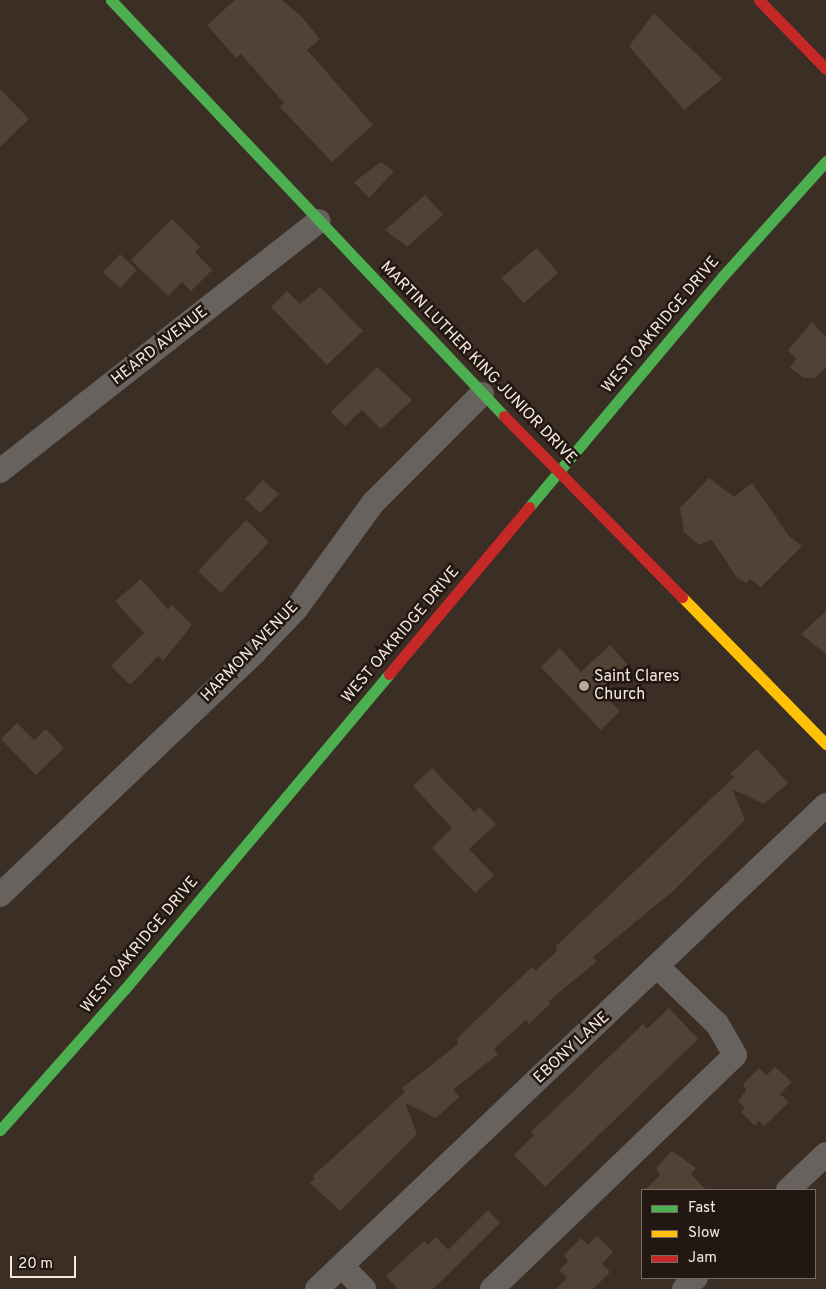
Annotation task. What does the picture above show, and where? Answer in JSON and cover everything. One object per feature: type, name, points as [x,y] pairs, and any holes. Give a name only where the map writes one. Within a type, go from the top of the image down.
[{"type":"main road","name":"MARTIN LUTHER KING JUNIOR DRIVE","points":[[111,0],[482,394],[560,471],[826,744]]},
{"type":"main road","points":[[759,0],[826,69]]},
{"type":"main road","name":"WEST OAKRIDGE DRIVE","points":[[0,1130],[130,983],[560,471],[826,161]]},
{"type":"street","name":"HEARD AVENUE","points":[[0,471],[319,221]]},
{"type":"street","name":"HARMON AVENUE","points":[[0,895],[255,652],[296,609],[373,503],[482,394]]},
{"type":"street","name":"EBONY LANE","points":[[317,1289],[658,967],[826,805]]},
{"type":"street","points":[[492,1289],[734,1055],[717,1024],[658,967]]},
{"type":"street","points":[[789,1189],[826,1154]]},
{"type":"street","points":[[342,1266],[364,1289]]},
{"type":"street","points":[[684,1289],[695,1279]]},
{"type":"building","points":[[235,0],[282,0],[301,16],[320,39],[307,50],[373,125],[332,162],[280,107],[284,103],[241,54],[236,58],[207,25]]},
{"type":"building","points":[[654,13],[722,79],[684,110],[629,46]]},
{"type":"building","points":[[0,89],[29,119],[0,147]]},
{"type":"building","points":[[381,162],[394,171],[369,198],[354,182]]},
{"type":"building","points":[[425,195],[443,215],[407,247],[385,230]]},
{"type":"building","points":[[172,219],[200,247],[195,252],[212,270],[191,291],[182,282],[168,296],[131,260]]},
{"type":"building","points":[[537,248],[558,273],[524,303],[501,278]]},
{"type":"building","points":[[120,254],[137,270],[120,288],[103,272]]},
{"type":"building","points":[[320,287],[363,331],[327,365],[271,307],[287,291],[300,304]]},
{"type":"building","points":[[812,322],[826,337],[826,367],[815,378],[804,378],[790,368],[796,359],[788,350]]},
{"type":"building","points":[[377,367],[412,400],[381,429],[362,410],[345,426],[331,412]]},
{"type":"building","points":[[709,478],[734,497],[752,483],[789,536],[802,546],[761,587],[750,579],[747,583],[737,578],[712,540],[699,545],[684,532],[680,508]]},
{"type":"building","points":[[263,480],[279,494],[260,513],[245,499]]},
{"type":"building","points":[[246,520],[269,542],[221,593],[198,571]]},
{"type":"building","points":[[141,579],[168,610],[172,605],[192,625],[163,661],[158,656],[130,685],[111,666],[144,633],[115,601]]},
{"type":"building","points":[[826,611],[826,654],[801,634]]},
{"type":"building","points":[[610,645],[627,664],[599,691],[620,711],[601,730],[541,667],[560,648],[581,672]]},
{"type":"building","points":[[17,723],[34,740],[46,729],[64,748],[36,775],[1,739]]},
{"type":"building","points":[[757,749],[788,783],[764,804],[732,789],[745,820],[673,891],[593,957],[597,961],[549,1001],[550,1004],[529,1024],[526,1020],[494,1049],[498,1054],[453,1090],[459,1097],[436,1118],[405,1103],[417,1134],[340,1211],[310,1183],[315,1179],[313,1176],[405,1092],[402,1088],[458,1044],[457,1038],[532,967],[535,971],[557,951],[556,946],[734,777],[730,774]]},
{"type":"building","points":[[432,768],[474,812],[479,807],[496,824],[469,849],[494,875],[475,893],[432,848],[452,828],[413,786]]},
{"type":"building","points":[[669,1008],[698,1039],[545,1187],[514,1155],[534,1135],[531,1132],[643,1024],[647,1029]]},
{"type":"building","points":[[775,1067],[792,1082],[780,1094],[789,1102],[764,1126],[759,1121],[755,1126],[741,1112],[745,1108],[738,1101],[746,1091],[743,1084],[759,1068],[767,1075]]},
{"type":"building","points":[[672,1151],[696,1168],[691,1174],[705,1189],[646,1189],[660,1175],[656,1168]]},
{"type":"building","points":[[488,1210],[500,1223],[433,1289],[398,1289],[386,1276],[424,1241],[428,1245],[436,1237],[448,1250]]},
{"type":"building","points":[[597,1236],[613,1252],[602,1264],[610,1272],[593,1289],[556,1289],[567,1278],[559,1270],[568,1262],[564,1255],[581,1238],[588,1245]]},
{"type":"traffic: fast","points":[[111,0],[504,416]]},
{"type":"traffic: fast","points":[[529,507],[722,277],[826,161]]},
{"type":"traffic: fast","points":[[0,1130],[124,990],[389,674]]},
{"type":"traffic: slow","points":[[682,597],[826,744]]},
{"type":"traffic: jam","points":[[759,0],[826,69]]},
{"type":"traffic: jam","points":[[504,416],[682,597]]},
{"type":"traffic: jam","points":[[389,674],[529,507]]},
{"type":"place","name":"Saint Clares Church","points":[[584,686]]}]
